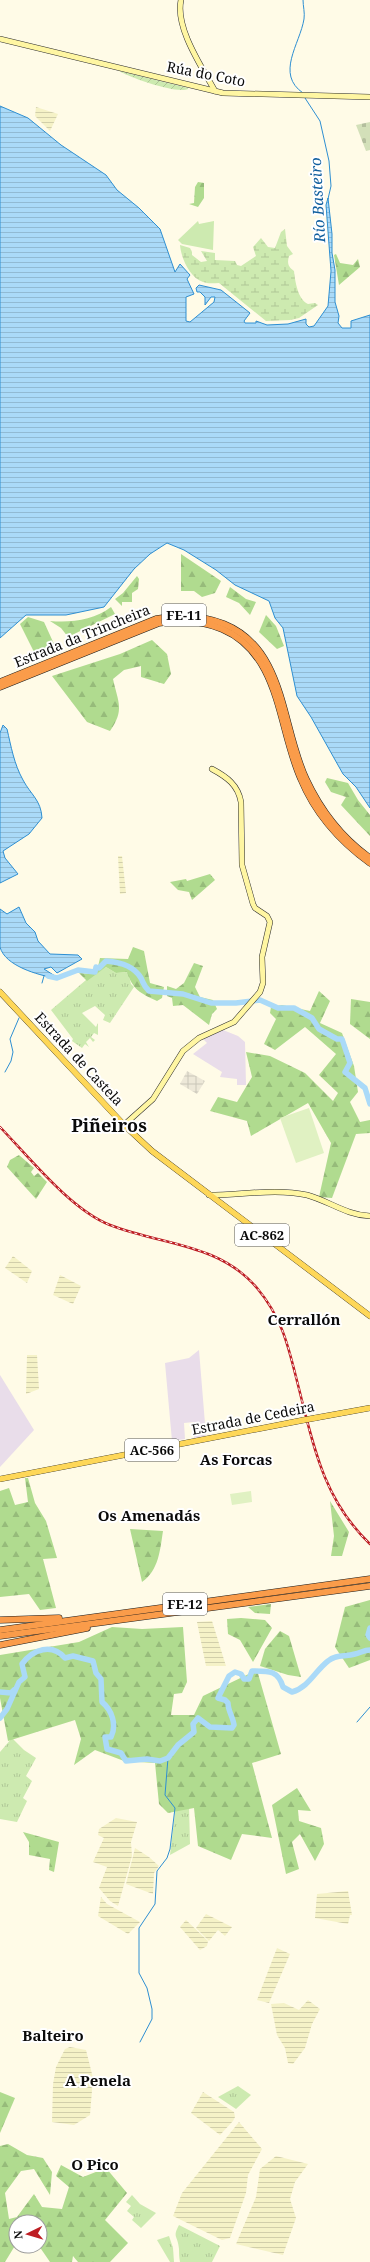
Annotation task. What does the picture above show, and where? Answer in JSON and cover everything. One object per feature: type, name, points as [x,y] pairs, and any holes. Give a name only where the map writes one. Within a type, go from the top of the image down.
[{"type":"highway","name":"Estrada da Trincheira","points":[[0,682],[156,619],[182,615],[196,616],[229,626],[247,638],[260,652],[271,669],[296,754],[315,798],[338,828],[370,858]]},
{"type":"highway","name":"Estrada da Trincheira","points":[[0,687],[159,623],[172,621],[196,621],[211,624],[227,631],[244,642],[257,656],[267,673],[292,756],[312,801],[345,843],[370,863]]},
{"type":"highway","name":"FE-12","points":[[0,1630],[370,1579]]},
{"type":"highway","name":"FE-12","points":[[0,1636],[370,1586]]},
{"type":"highway","points":[[0,1620],[95,1616]]},
{"type":"highway","points":[[0,1645],[141,1617]]},
{"type":"main road","name":"Estrada de Castela","points":[[0,992],[124,1125],[152,1151],[370,1316]]},
{"type":"main road","name":"Estrada de Cedeira","points":[[0,1479],[370,1408]]},
{"type":"street","points":[[181,0],[181,13],[190,44],[215,91]]},
{"type":"street","name":"Rúa do Coto","points":[[0,39],[232,94],[370,97]]},
{"type":"street","points":[[124,1125],[153,1099],[183,1051],[199,1038],[234,1022],[253,1003],[263,983],[262,958],[270,922],[267,916],[255,908],[243,870],[241,802],[239,794],[229,780],[212,769]]},
{"type":"street","points":[[209,1195],[275,1191],[287,1192],[306,1195],[351,1214],[370,1216]]},
{"type":"shaded area","points":[[36,107],[58,114],[50,131],[35,116]]},
{"type":"shaded area","points":[[118,856],[122,856],[126,893],[120,894]]},
{"type":"shaded area","points":[[223,1030],[238,1036],[245,1042],[246,1085],[237,1085],[237,1079],[220,1077],[222,1072],[193,1054],[207,1043],[203,1039]]},
{"type":"shaded area","points":[[187,1071],[205,1081],[197,1094],[180,1084]]},
{"type":"shaded area","points":[[13,1256],[32,1271],[27,1283],[5,1268]]},
{"type":"shaded area","points":[[60,1275],[81,1286],[73,1304],[53,1295]]},
{"type":"shaded area","points":[[199,1350],[206,1436],[194,1438],[194,1422],[184,1423],[185,1439],[172,1441],[165,1363],[189,1358]]},
{"type":"shaded area","points":[[27,1355],[37,1355],[39,1389],[26,1394]]},
{"type":"shaded area","points":[[0,1375],[34,1430],[0,1467]]},
{"type":"shaded area","points":[[212,1621],[226,1666],[206,1666],[197,1622]]},
{"type":"shaded area","points":[[116,1818],[137,1822],[131,1842],[132,1856],[118,1906],[110,1901],[99,1888],[107,1867],[93,1862],[104,1838],[98,1835],[99,1829]]},
{"type":"shaded area","points":[[135,1848],[159,1866],[154,1873],[153,1894],[126,1884]]},
{"type":"shaded area","points":[[348,1891],[352,1915],[350,1915],[348,1924],[315,1918],[317,1894]]},
{"type":"shaded area","points":[[101,1897],[107,1904],[140,1922],[128,1934],[98,1916]]},
{"type":"shaded area","points":[[206,1914],[232,1927],[225,1936],[218,1930],[209,1941],[196,1928]]},
{"type":"shaded area","points":[[186,1920],[208,1941],[207,1946],[200,1950],[180,1927]]},
{"type":"shaded area","points":[[277,1948],[290,1954],[269,2003],[257,2000]]},
{"type":"shaded area","points":[[308,2000],[320,2009],[312,2024],[305,2048],[293,2064],[288,2063],[285,2048],[277,2035],[271,2004],[284,2003],[299,2010]]},
{"type":"shaded area","points":[[70,2047],[86,2050],[93,2078],[90,2115],[74,2125],[52,2122],[53,2084],[56,2067],[65,2049]]},
{"type":"shaded area","points":[[203,2092],[234,2112],[235,2117],[233,2121],[220,2135],[191,2113]]},
{"type":"shaded area","points":[[239,2122],[262,2149],[248,2175],[246,2193],[230,2238],[222,2240],[173,2216],[182,2193]]},
{"type":"shaded area","points":[[276,2156],[308,2164],[295,2182],[290,2199],[296,2218],[283,2255],[236,2244],[256,2197],[260,2169]]},
{"type":"green space","points":[[119,71],[188,89],[182,90],[164,87],[143,81]]},
{"type":"green space","points":[[370,122],[370,150],[366,151],[356,125]]},
{"type":"green space","points":[[198,182],[204,183],[204,198],[198,207],[189,204],[194,203],[195,187]]},
{"type":"green space","points":[[198,221],[199,224],[214,221],[213,250],[182,244],[178,240]]},
{"type":"green space","points":[[285,229],[287,246],[293,254],[289,256],[288,265],[294,271],[299,294],[308,304],[315,303],[318,305],[299,318],[290,320],[266,321],[219,283],[207,283],[198,280],[187,267],[180,245],[190,248],[192,255],[201,262],[207,261],[201,251],[215,253],[215,260],[235,261],[237,265],[241,266],[256,256],[253,247],[261,238],[268,247],[275,248],[281,232]]},
{"type":"green space","points":[[336,254],[340,263],[353,265],[358,259],[360,267],[339,285],[334,255]]},
{"type":"green space","points":[[181,554],[221,581],[215,593],[202,597],[194,591],[181,591]]},
{"type":"green space","points":[[137,576],[139,579],[138,589],[132,593],[132,602],[122,602],[122,606],[115,599],[123,593]]},
{"type":"green space","points":[[230,587],[246,599],[256,602],[250,615],[239,603],[226,597]]},
{"type":"green space","points":[[111,607],[115,614],[68,637],[61,628],[50,621],[82,620],[97,615]]},
{"type":"green space","points":[[266,615],[276,626],[284,646],[277,649],[259,632]]},
{"type":"green space","points":[[28,617],[44,622],[54,644],[35,654],[20,624]]},
{"type":"green space","points":[[152,640],[167,654],[171,674],[164,684],[141,677],[141,666],[124,670],[113,679],[119,711],[115,724],[110,731],[87,722],[52,676],[120,654]]},
{"type":"green space","points":[[327,778],[348,783],[358,800],[370,815],[370,836],[341,805],[346,797],[331,792],[325,782]]},
{"type":"green space","points":[[210,874],[215,880],[192,900],[189,892],[178,890],[170,882],[186,879],[187,881]]},
{"type":"green space","points":[[133,947],[144,951],[150,983],[164,987],[162,998],[157,1001],[138,990],[132,983],[127,972],[116,973],[106,967],[87,981],[79,973],[92,974],[97,971],[100,958],[128,959]]},
{"type":"green space","points":[[194,963],[203,966],[195,987],[200,997],[213,1000],[217,1009],[212,1014],[209,1025],[183,1005],[173,1006],[172,998],[167,996],[167,986],[176,989],[184,983]]},
{"type":"green space","points":[[106,967],[116,973],[128,972],[131,984],[134,987],[110,1023],[103,1020],[105,1015],[95,1006],[82,1013],[96,1027],[98,1023],[98,1035],[94,1033],[91,1037],[95,1040],[93,1042],[90,1038],[86,1042],[89,1047],[85,1044],[82,1048],[72,1041],[73,1039],[51,1010],[86,980]]},
{"type":"green space","points":[[319,991],[330,1001],[320,1023],[342,1033],[354,1066],[358,1092],[350,1102],[360,1122],[370,1120],[370,1133],[356,1134],[332,1198],[319,1197],[331,1143],[308,1103],[251,1136],[247,1121],[210,1111],[218,1097],[237,1102],[252,1077],[246,1052],[270,1056],[305,1073],[333,1101],[338,1093],[319,1075],[336,1054],[305,1027],[275,1050],[264,1044],[276,1019],[270,1013],[271,1007],[282,1005],[310,1011]]},
{"type":"green space","points":[[351,999],[370,1002],[370,1039],[350,1024]]},
{"type":"green space","points":[[309,1108],[324,1153],[296,1163],[280,1118]]},
{"type":"green space","points":[[19,1155],[34,1168],[31,1172],[34,1176],[38,1173],[47,1182],[36,1199],[7,1167],[10,1160]]},
{"type":"green space","points":[[25,1478],[28,1478],[35,1503],[46,1521],[57,1558],[43,1559],[56,1608],[40,1610],[29,1594],[0,1597],[0,1491],[9,1488],[15,1505],[28,1502]]},
{"type":"green space","points":[[251,1491],[252,1502],[232,1505],[230,1494]]},
{"type":"green space","points":[[330,1501],[349,1532],[342,1556],[331,1556],[334,1536]]},
{"type":"green space","points":[[130,1529],[163,1531],[158,1559],[152,1572],[142,1582]]},
{"type":"green space","points":[[370,1600],[370,1660],[349,1668],[335,1647],[345,1607]]},
{"type":"green space","points":[[271,1604],[270,1614],[255,1613],[248,1607]]},
{"type":"green space","points":[[241,1618],[265,1620],[272,1628],[253,1662],[240,1640],[228,1634],[227,1619]]},
{"type":"green space","points":[[112,1627],[142,1629],[183,1627],[187,1682],[182,1693],[174,1694],[171,1715],[194,1715],[203,1696],[257,1670],[281,1754],[252,1763],[272,1838],[242,1834],[231,1860],[198,1846],[194,1808],[168,1813],[159,1804],[155,1763],[124,1761],[95,1750],[74,1765],[81,1739],[75,1720],[8,1741],[0,1698],[0,1655],[79,1642]]},
{"type":"green space","points":[[280,1631],[289,1636],[301,1677],[288,1675],[260,1666],[265,1649]]},
{"type":"green space","points":[[12,1738],[24,1750],[36,1758],[26,1776],[32,1781],[23,1798],[27,1801],[17,1822],[0,1819],[0,1752]]},
{"type":"green space","points":[[297,1788],[311,1811],[298,1810],[299,1821],[321,1828],[324,1844],[315,1861],[300,1834],[292,1842],[299,1869],[286,1874],[272,1805]]},
{"type":"green space","points":[[176,1804],[189,1806],[190,1844],[170,1855]]},
{"type":"green space","points":[[23,1832],[59,1842],[54,1872],[49,1870],[50,1859],[29,1855],[29,1842]]},
{"type":"green space","points":[[238,2086],[251,2095],[236,2109],[218,2097]]},
{"type":"green space","points":[[0,2092],[15,2098],[0,2133]]},
{"type":"green space","points":[[8,2144],[27,2155],[43,2158],[52,2172],[50,2195],[34,2169],[21,2171],[5,2193],[8,2214],[8,2254],[10,2254],[5,2262],[0,2262],[0,2146]]},
{"type":"green space","points":[[61,2165],[83,2177],[106,2168],[127,2193],[105,2220],[128,2243],[110,2262],[78,2262],[73,2256],[72,2262],[50,2262],[44,2254],[48,2254],[48,2214],[19,2214],[34,2194],[42,2207],[62,2209],[69,2187],[56,2176]]},
{"type":"green space","points":[[132,2195],[140,2204],[156,2213],[141,2228],[132,2220],[134,2217],[127,2211],[131,2206],[126,2202]]},
{"type":"green space","points":[[179,2225],[220,2246],[212,2262],[180,2262],[176,2235]]},
{"type":"green space","points":[[169,2236],[173,2248],[174,2262],[170,2262],[157,2240]]},
{"type":"water","points":[[0,106],[28,118],[61,145],[106,175],[117,190],[139,208],[160,229],[175,272],[180,264],[190,275],[187,279],[194,294],[186,297],[186,321],[190,322],[214,302],[215,297],[211,297],[205,305],[205,297],[200,292],[197,292],[196,288],[199,285],[221,290],[250,313],[244,321],[245,323],[256,323],[256,321],[267,325],[288,324],[306,319],[306,324],[309,327],[314,326],[328,306],[331,271],[326,205],[328,198],[332,234],[332,253],[335,270],[335,302],[339,316],[338,323],[342,328],[351,328],[351,321],[370,315],[370,808],[356,787],[343,774],[311,717],[297,696],[283,628],[275,618],[269,601],[235,585],[216,570],[184,550],[167,543],[150,554],[134,569],[104,607],[66,615],[26,615],[0,638]]},
{"type":"water","points":[[3,725],[7,729],[17,768],[26,785],[38,802],[42,818],[29,834],[3,851],[5,858],[18,874],[0,883],[0,733]]},
{"type":"water","points":[[19,907],[26,923],[35,932],[38,941],[50,954],[78,955],[82,959],[57,973],[51,967],[44,969],[55,976],[55,978],[31,972],[8,959],[3,954],[0,947],[0,909],[7,914]]},
{"type":"waterway","name":"Río Basteiro","points":[[303,0],[304,19],[290,68],[291,77],[295,85],[303,93]]},
{"type":"waterway","name":"Río Basteiro","points":[[305,98],[320,121],[329,161],[331,186],[328,199]]},
{"type":"waterway","points":[[48,976],[57,978],[78,970],[95,972],[96,967],[99,968],[106,961],[126,965],[134,970],[149,991],[183,994],[211,1003],[236,1003],[260,1000],[278,1008],[294,1008],[312,1018],[319,1029],[337,1039],[342,1039],[350,1063],[345,1072],[365,1088],[370,1104]]},
{"type":"waterway","points":[[42,983],[44,976]]},
{"type":"waterway","points":[[5,1072],[11,1061],[13,1052],[10,1039],[19,1018]]},
{"type":"waterway","points":[[370,1628],[368,1635],[370,1638]]},
{"type":"waterway","points":[[0,1718],[7,1709],[19,1682],[25,1677],[22,1664],[26,1659],[37,1652],[49,1649],[54,1650],[65,1658],[73,1656],[93,1661],[96,1673],[101,1679],[102,1702],[111,1713],[114,1728],[111,1737],[105,1737],[107,1749],[121,1753],[126,1761],[147,1759],[160,1761],[168,1758],[178,1745],[194,1732],[193,1724],[198,1718],[210,1727],[232,1728],[234,1725],[228,1703],[225,1700],[218,1698],[229,1676],[235,1672],[241,1674],[244,1679],[249,1679],[252,1671],[263,1671],[275,1674],[281,1681],[283,1687],[292,1692],[303,1686],[323,1665],[331,1659],[337,1656],[357,1654],[370,1650]]},
{"type":"waterway","points":[[0,1692],[11,1693],[14,1690]]},
{"type":"waterway","points":[[357,1722],[370,1707]]},
{"type":"waterway","points":[[140,2042],[152,2019],[152,2009],[147,1988],[139,1973],[139,1928],[155,1904],[157,1871],[167,1858],[170,1849],[175,1808],[165,1795],[168,1758]]},
{"type":"railway","points":[[0,1127],[51,1182],[80,1208],[95,1218],[129,1232],[188,1247],[207,1254],[225,1262],[242,1273],[257,1288],[273,1310],[283,1332],[314,1448],[330,1489],[354,1526],[370,1544]]},
{"type":"district","name":"Piñeiros","points":[[109,1126]]},
{"type":"district","name":"Cerrallón","points":[[304,1320]]},
{"type":"district","name":"As Forcas","points":[[236,1460]]},
{"type":"district","name":"Os Amenadás","points":[[149,1516]]},
{"type":"district","name":"Balteiro","points":[[53,2036]]},
{"type":"district","name":"A Penela","points":[[98,2081]]},
{"type":"district","name":"O Pico","points":[[95,2165]]}]
